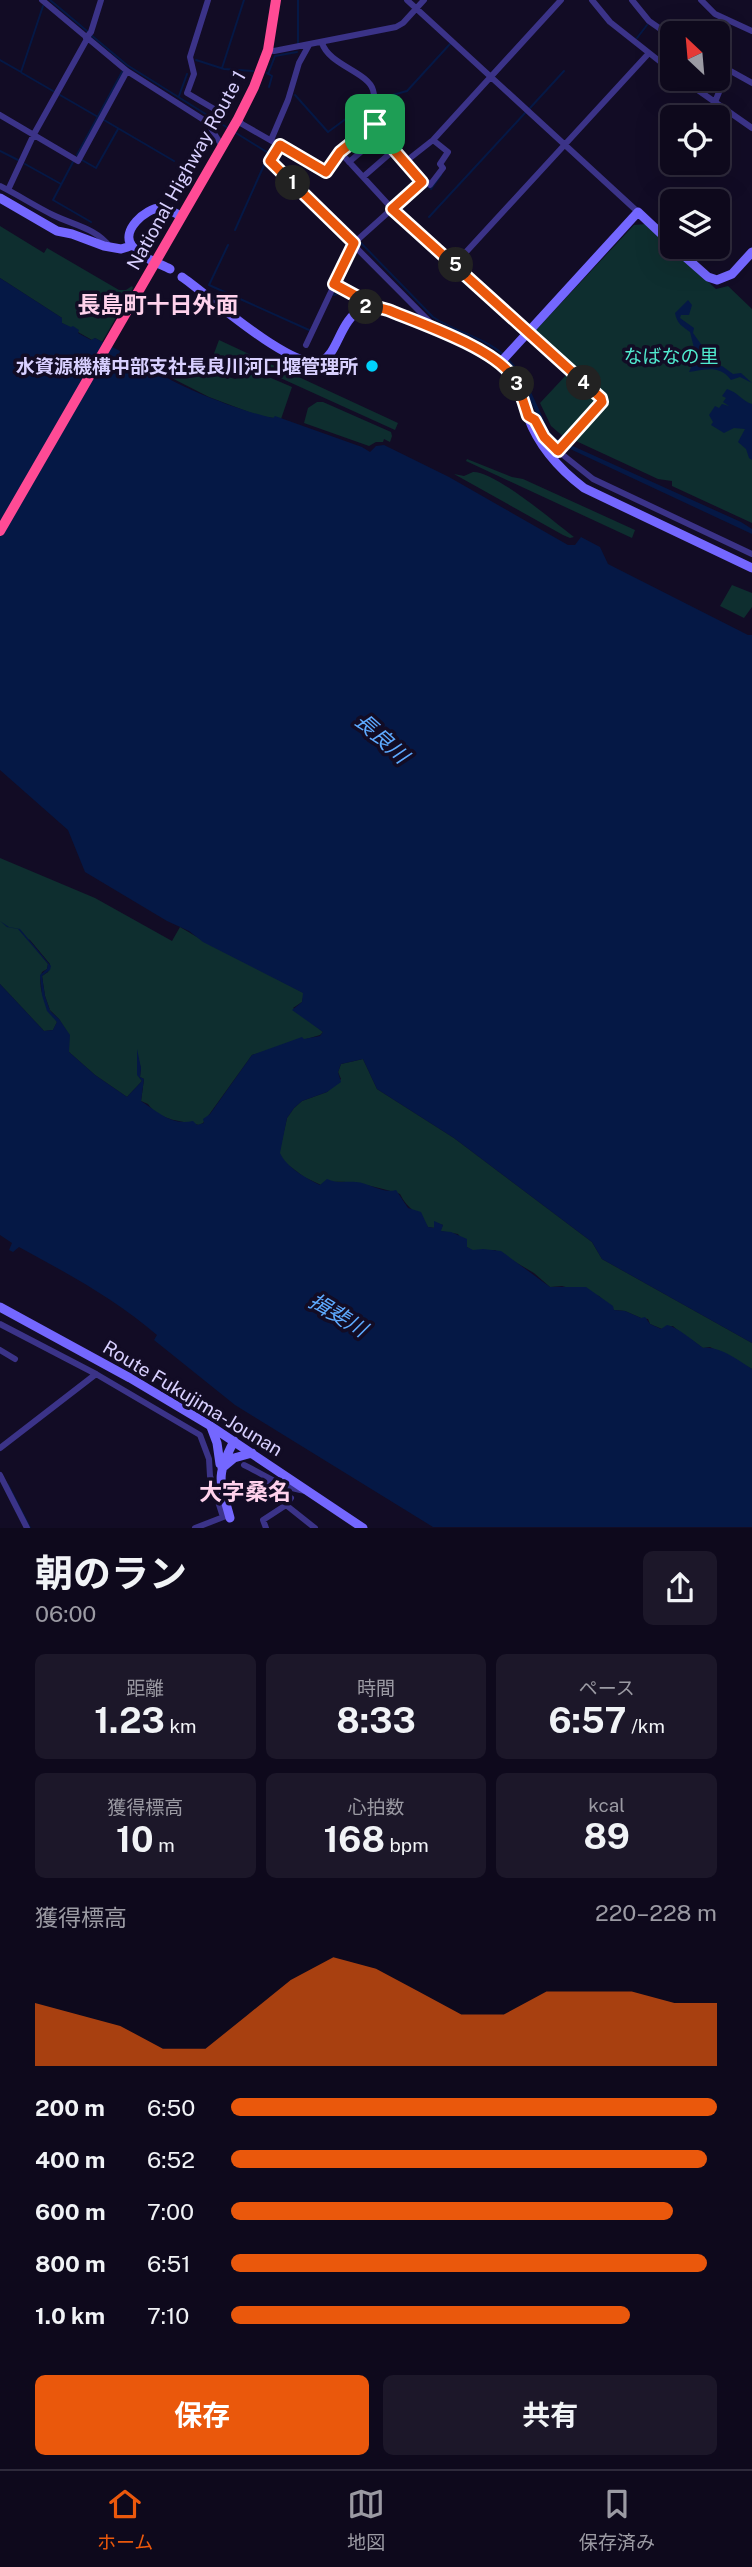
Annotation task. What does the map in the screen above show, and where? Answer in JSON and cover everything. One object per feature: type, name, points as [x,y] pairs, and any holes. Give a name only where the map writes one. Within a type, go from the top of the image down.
[{"type":"highway","name":"National Highway Route 1","points":[[0,531],[237,121],[268,50],[276,0]]},
{"type":"street","points":[[42,0],[127,71],[207,122],[224,143]]},
{"type":"street","points":[[8,190],[34,134],[88,36],[101,0]]},
{"type":"street","points":[[208,0],[190,57],[194,74],[187,93],[221,113]]},
{"type":"street","points":[[407,0],[660,233]]},
{"type":"street","points":[[268,50],[322,43],[396,27],[424,0]]},
{"type":"street","points":[[405,162],[433,140],[561,0]]},
{"type":"street","points":[[593,0],[610,22],[660,62]]},
{"type":"street","points":[[632,0],[649,21],[660,29]]},
{"type":"street","points":[[701,0],[715,14],[752,32]]},
{"type":"street","points":[[322,43],[324,49],[346,69],[364,78],[373,89],[375,124],[381,135],[422,182]]},
{"type":"street","points":[[271,140],[288,100],[299,63],[309,45]]},
{"type":"street","points":[[455,264],[649,53]]},
{"type":"street","points":[[0,115],[78,161],[127,71]]},
{"type":"street","points":[[730,71],[752,83]]},
{"type":"street","points":[[699,91],[752,128]]},
{"type":"street","points":[[715,102],[719,91]]},
{"type":"street","points":[[237,121],[326,172],[340,152],[375,124]]},
{"type":"street","points":[[349,162],[381,135]]},
{"type":"street","points":[[306,345],[357,241],[422,182],[426,181],[430,185],[443,168],[440,164],[448,152],[433,140]]},
{"type":"street","points":[[280,145],[273,157],[357,241],[432,324],[432,329]]},
{"type":"street","points":[[363,177],[394,150]]},
{"type":"street","points":[[340,152],[392,209],[601,398],[602,402],[562,447]]},
{"type":"street","points":[[0,186],[57,217],[72,220],[105,240],[111,247]]},
{"type":"street","points":[[0,198],[57,231],[111,247],[131,246],[170,269]]},
{"type":"street","points":[[131,246],[131,229],[149,211],[163,208],[181,216]]},
{"type":"street","points":[[503,359],[638,212]]},
{"type":"street","points":[[688,259],[708,277],[717,281],[732,274],[752,252]]},
{"type":"street","points":[[182,277],[254,332],[283,351],[310,362],[315,363],[326,358],[350,317],[364,307],[380,307],[503,359],[519,387],[528,416],[560,469],[584,488],[752,568]]},
{"type":"street","points":[[334,284],[358,297],[364,307]]},
{"type":"street","points":[[528,416],[535,420],[544,437],[562,447],[593,479],[752,554]]},
{"type":"street","name":"Route Fukujima-Jounan","points":[[0,1307],[209,1425],[363,1528]]},
{"type":"street","points":[[0,1324],[96,1374],[200,1435],[209,1459],[209,1476],[229,1519]]},
{"type":"street","points":[[0,1350],[15,1359]]},
{"type":"street","points":[[0,1448],[96,1374]]},
{"type":"street","points":[[209,1425],[215,1434],[221,1469]]},
{"type":"street","points":[[229,1519],[219,1478],[234,1441]]},
{"type":"street","points":[[221,1469],[234,1458],[252,1453]]},
{"type":"street","points":[[244,1465],[264,1478],[296,1490],[308,1491]]},
{"type":"street","points":[[0,1475],[27,1528]]},
{"type":"street","points":[[264,1478],[263,1480],[291,1498],[286,1505],[263,1520],[266,1528]]},
{"type":"street","points":[[286,1505],[315,1528]]},
{"type":"street","points":[[195,1528],[229,1519]]},
{"type":"green space","name":"なばなの里","points":[[646,224],[660,237],[660,259],[684,259],[716,289],[728,286],[752,309],[752,523],[672,486],[672,481],[658,479],[576,441],[575,437],[607,402],[539,339],[536,330],[634,225]]},
{"type":"green space","points":[[0,226],[44,253],[47,248],[119,290],[132,286],[102,342],[95,338],[92,340],[62,323],[62,318],[0,278]]},
{"type":"green space","points":[[219,340],[398,423],[395,430],[265,371],[233,375],[209,367]]},
{"type":"green space","points":[[165,357],[235,379],[255,374],[264,375],[292,387],[281,419],[259,416],[209,397],[160,372]]},
{"type":"green space","points":[[569,372],[597,398],[597,403],[565,438],[551,426],[540,403]]},
{"type":"green space","points":[[317,402],[323,402],[391,432],[390,442],[384,439],[383,442],[369,446],[304,423],[308,408]]},
{"type":"green space","points":[[467,459],[523,479],[635,530],[632,538],[466,461]]},
{"type":"green space","points":[[473,472],[483,474],[509,488],[574,537],[563,535],[454,474],[464,476]]},
{"type":"green space","points":[[732,585],[752,593],[752,607],[744,618],[720,606]]},
{"type":"green space","points":[[0,858],[95,898],[172,941],[180,927],[304,993],[302,1002],[293,1008],[323,1032],[252,1055],[199,1125],[158,1114],[141,1101],[144,1079],[140,1077],[138,1058],[139,1077],[142,1081],[127,1097],[95,1075],[69,1052],[69,1035],[50,1010],[45,996],[42,976],[48,972],[50,964],[30,940],[28,939],[48,964],[47,969],[42,972],[41,986],[44,999],[50,1011],[57,1022],[53,1030],[44,1031],[0,984]]},
{"type":"green space","points":[[363,1059],[377,1089],[454,1138],[592,1242],[602,1259],[752,1343],[752,1369],[710,1347],[703,1348],[673,1326],[662,1329],[650,1324],[648,1319],[614,1310],[599,1296],[562,1286],[550,1287],[534,1273],[495,1250],[473,1251],[458,1234],[440,1231],[443,1225],[434,1222],[435,1228],[428,1227],[400,1194],[348,1182],[321,1185],[304,1177],[283,1161],[279,1153],[287,1118],[294,1108],[302,1101],[327,1092],[341,1079],[338,1072],[341,1064]]},
{"type":"water","points":[[0,278],[62,318],[62,323],[73,326],[79,330],[78,333],[91,340],[95,338],[120,351],[119,355],[127,362],[135,365],[147,364],[170,380],[226,404],[273,418],[275,416],[370,452],[376,446],[384,445],[449,477],[568,545],[575,545],[581,537],[600,547],[608,564],[752,635],[752,1343],[602,1259],[592,1242],[454,1138],[377,1089],[363,1059],[341,1064],[338,1072],[341,1082],[327,1092],[302,1101],[294,1108],[287,1118],[280,1153],[292,1168],[320,1185],[327,1179],[361,1183],[386,1191],[396,1190],[408,1208],[421,1212],[428,1227],[434,1228],[434,1221],[443,1225],[441,1231],[467,1239],[467,1247],[473,1250],[501,1251],[550,1287],[586,1287],[613,1306],[614,1310],[645,1317],[650,1324],[661,1329],[667,1325],[671,1326],[703,1348],[722,1351],[752,1369],[752,1527],[433,1527],[235,1405],[154,1340],[157,1335],[108,1298],[19,1247],[13,1252],[9,1250],[12,1243],[0,1235],[0,984],[44,1031],[53,1030],[57,1022],[47,1011],[42,995],[40,975],[47,969],[48,964],[18,929],[7,927],[0,921],[9,927],[20,929],[51,966],[42,976],[45,996],[50,1011],[70,1035],[69,1052],[95,1075],[127,1097],[142,1081],[137,1075],[137,1049],[140,1077],[144,1079],[141,1101],[171,1120],[193,1121],[197,1125],[204,1123],[203,1119],[210,1114],[252,1055],[302,1037],[304,1039],[320,1036],[323,1032],[292,1010],[302,1002],[303,993],[203,942],[189,931],[167,921],[85,872],[68,830],[0,770]]},
{"type":"water","points":[[688,300],[692,305],[689,315],[681,315],[680,318],[694,328],[693,333],[703,347],[700,353],[701,363],[722,366],[733,374],[741,373],[752,383],[740,377],[731,380],[717,370],[689,372],[696,356],[690,332],[682,326],[675,313]]},
{"type":"water","points":[[503,352],[523,375],[549,431],[555,438],[741,522],[752,529],[752,534],[553,441],[546,434],[519,376],[501,354]]},
{"type":"water","points":[[727,389],[752,404],[752,460],[738,442],[745,429],[734,428],[724,433],[711,425],[713,422],[709,415],[715,406],[729,406],[723,402],[726,398],[722,396]]},
{"type":"waterway","points":[[50,0],[87,31]]},
{"type":"waterway","points":[[222,68],[244,0]]},
{"type":"waterway","points":[[298,0],[298,44]]},
{"type":"waterway","points":[[0,60],[21,72],[43,6]]},
{"type":"waterway","points":[[637,38],[647,25]]},
{"type":"waterway","points":[[91,35],[127,65],[228,128]]},
{"type":"waterway","points":[[378,99],[407,91],[450,44]]},
{"type":"waterway","points":[[268,74],[275,56],[297,52]]},
{"type":"waterway","points":[[196,60],[224,69],[253,71]]},
{"type":"waterway","points":[[530,108],[564,71]]},
{"type":"waterway","points":[[77,155],[122,72]]},
{"type":"waterway","points":[[22,73],[53,91]]},
{"type":"waterway","points":[[267,73],[272,76],[269,87]]},
{"type":"waterway","points":[[179,96],[187,74]]},
{"type":"waterway","points":[[60,95],[98,117]]},
{"type":"waterway","points":[[295,95],[328,132],[370,101]]},
{"type":"waterway","points":[[429,217],[525,113]]},
{"type":"waterway","points":[[104,120],[174,161]]},
{"type":"waterway","points":[[82,160],[96,168],[118,129]]},
{"type":"waterway","points":[[236,133],[270,154]]},
{"type":"waterway","points":[[0,151],[18,160]]},
{"type":"waterway","points":[[274,157],[355,237]]},
{"type":"waterway","points":[[73,162],[53,200],[91,222]]},
{"type":"waterway","points":[[235,230],[265,163]]},
{"type":"waterway","points":[[25,164],[61,184]]},
{"type":"waterway","points":[[397,210],[425,184],[431,189],[441,175]]},
{"type":"waterway","points":[[359,241],[433,317],[504,355]]},
{"type":"waterway","points":[[228,245],[209,285],[309,330]]},
{"type":"waterway","points":[[334,295],[339,293],[352,299]]},
{"type":"waterway","points":[[389,316],[401,321]]},
{"type":"waterway","points":[[8,1485],[30,1528]]},
{"type":"place","name":"水資源機構中部支社長良川河口堰管理所","points":[[372,366]]},
{"type":"district","name":"長島町十日外面","points":[[158,304]]},
{"type":"district","name":"大字桑名","points":[[245,1491]]},
{"type":"route","points":[[375,124],[381,135],[422,182],[392,209],[601,398],[602,402],[558,451],[544,437],[535,420],[528,416],[519,387],[511,374],[490,356],[388,310],[373,306],[364,307],[358,297],[334,284],[354,243],[270,161],[280,145],[326,172],[340,152],[375,124]]},
{"type":"water label","name":"長良川","points":[[382,738]]},
{"type":"water label","name":"揖斐川","points":[[338,1315]]}]
